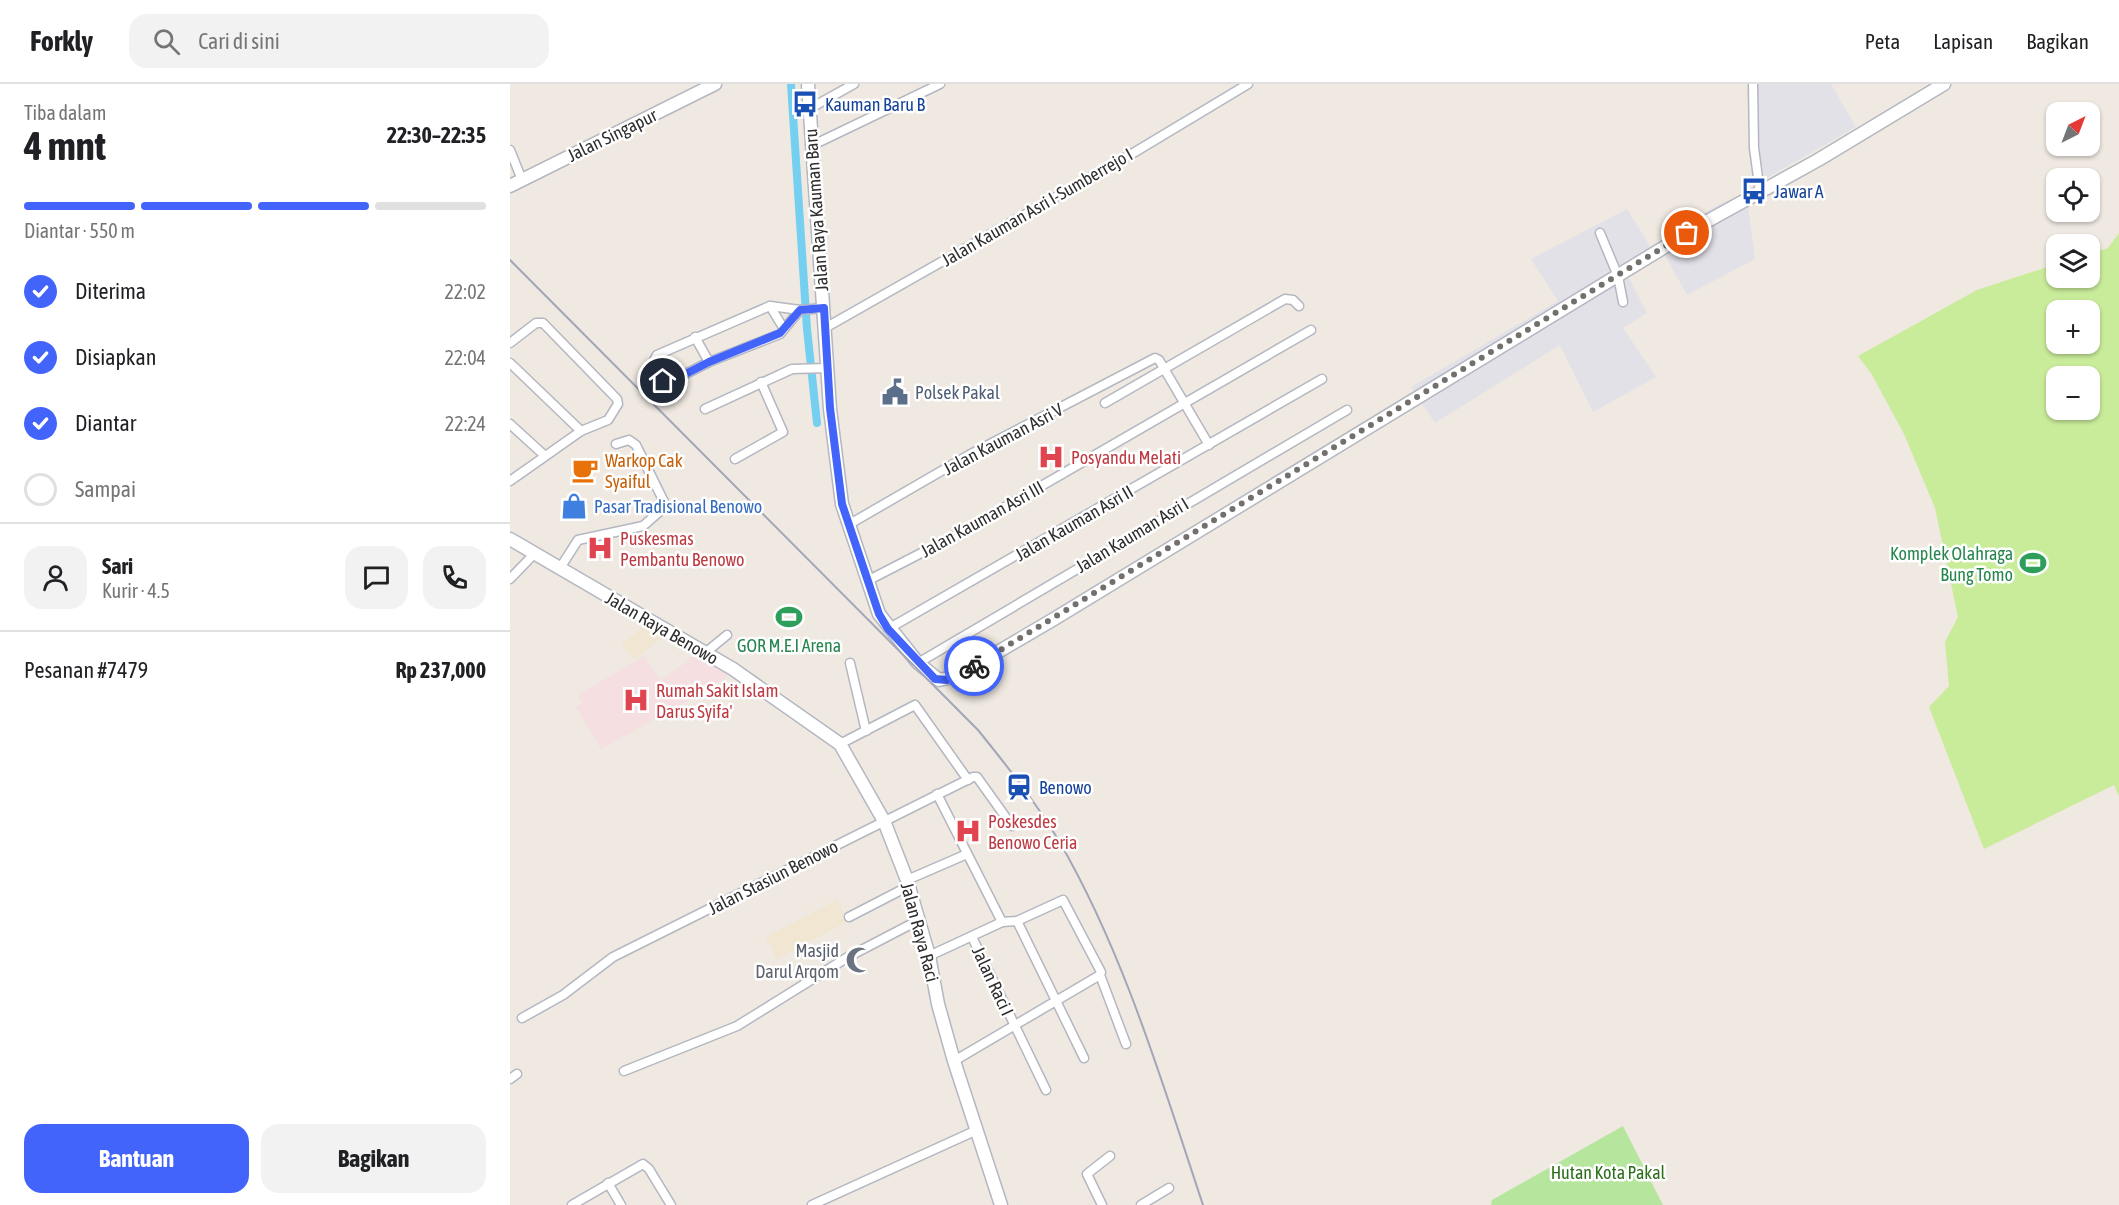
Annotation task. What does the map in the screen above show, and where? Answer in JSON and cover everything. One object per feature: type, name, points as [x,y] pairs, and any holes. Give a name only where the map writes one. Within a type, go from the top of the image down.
[{"type":"street","name":"Jalan Singapur","points":[[510,186],[715,84]]},
{"type":"street","name":"Jalan Raya Kauman Baru","points":[[808,84],[824,308],[824,368],[842,504],[876,606],[888,629],[935,679],[943,680],[957,676],[1618,276],[1944,84]]},
{"type":"street","points":[[809,109],[854,84]]},
{"type":"street","points":[[811,146],[940,84]]},
{"type":"street","name":"Jalan Kauman Asri I-Sumberrejo I","points":[[825,328],[1136,152],[1248,84]]},
{"type":"street","points":[[1753,84],[1754,148],[1760,192]]},
{"type":"street","points":[[510,150],[522,180]]},
{"type":"street","points":[[1600,233],[1618,276],[1623,302]]},
{"type":"street","points":[[1105,403],[1286,299],[1293,300],[1299,306]]},
{"type":"street","points":[[800,310],[780,333],[709,362],[668,383],[651,366],[657,355],[770,306],[800,310],[824,308]]},
{"type":"street","points":[[770,306],[784,329]]},
{"type":"street","points":[[510,343],[540,321],[617,399],[617,409],[608,420],[581,431],[510,481]]},
{"type":"street","name":"Jalan Kauman Asri III","points":[[869,580],[960,533],[1311,330]]},
{"type":"street","points":[[695,337],[709,362]]},
{"type":"street","name":"Jalan Kauman Asri V","points":[[848,525],[969,455],[1155,357],[1164,369]]},
{"type":"street","points":[[510,363],[581,431]]},
{"type":"street","points":[[705,409],[792,369],[824,368]]},
{"type":"street","points":[[1164,369],[1209,445]]},
{"type":"street","name":"Jalan Kauman Asri II","points":[[888,629],[1322,379]]},
{"type":"street","points":[[735,459],[783,432],[760,382]]},
{"type":"street","name":"Jalan Kauman Asri I","points":[[918,663],[1347,410]]},
{"type":"street","points":[[510,424],[544,455]]},
{"type":"street","points":[[560,568],[578,540],[644,526],[666,506],[636,445],[629,440],[616,444]]},
{"type":"street","name":"Jalan Raya Benowo","points":[[510,539],[741,675],[840,744]]},
{"type":"street","points":[[510,579],[535,553]]},
{"type":"street","points":[[705,653],[728,635]]},
{"type":"street","points":[[850,663],[866,731]]},
{"type":"street","points":[[840,744],[913,705],[918,706],[968,780],[977,777],[1012,826]]},
{"type":"street","name":"Jalan Raya Raci","points":[[840,744],[884,821],[908,883],[929,956],[938,1004],[954,1061],[1001,1205]]},
{"type":"street","name":"Jalan Stasiun Benowo","points":[[522,1018],[563,995],[613,957],[968,780]]},
{"type":"street","points":[[937,794],[1002,922]]},
{"type":"street","points":[[849,917],[908,883],[967,854]]},
{"type":"street","name":"Jalan Raci I","points":[[929,956],[1002,922],[1017,921],[1064,900],[1100,975],[954,1061]]},
{"type":"street","points":[[624,1071],[737,1026],[804,983],[919,920]]},
{"type":"street","points":[[1017,921],[1084,1058]]},
{"type":"street","name":"Jalan Raci I","points":[[972,937],[1046,1090]]},
{"type":"street","points":[[1100,975],[1126,1044]]},
{"type":"street","points":[[812,1205],[977,1130]]},
{"type":"street","points":[[1102,1205],[1087,1174],[1110,1156]]},
{"type":"street","points":[[572,1205],[643,1164],[649,1168],[671,1205]]},
{"type":"street","points":[[608,1183],[621,1205]]},
{"type":"street","points":[[1141,1205],[1169,1188]]},
{"type":"shaded area","points":[[1758,84],[1831,84],[1856,127],[1765,179],[1757,137]]},
{"type":"shaded area","points":[[1746,192],[1755,259],[1687,295],[1663,252],[1628,276],[1647,313],[1623,328],[1656,377],[1593,412],[1560,345],[1435,423],[1411,387],[1558,301],[1531,259],[1627,209],[1651,248],[1714,207]]},
{"type":"shaded area","points":[[646,624],[662,636],[635,660],[621,645]]},
{"type":"shaded area","name":"Rumah Sakit Islam Darus Syifa'","points":[[697,650],[732,673],[697,696],[601,749],[576,707],[582,703],[578,695],[644,656],[660,680],[687,662]]},
{"type":"shaded area","points":[[837,900],[848,921],[777,959],[766,937]]},
{"type":"green space","name":"Komplek Olahraga Bung Tomo","points":[[2119,233],[2119,796],[2114,785],[1984,849],[1929,707],[1949,686],[1945,642],[1958,617],[1935,508],[1904,434],[1871,373],[1858,356],[1977,290],[2046,267],[2046,288],[2100,288],[2100,251],[2108,248]]},
{"type":"green space","name":"Hutan Kota Pakal","points":[[1623,1126],[1663,1205],[1491,1205],[1492,1200]]},
{"type":"waterway","points":[[791,84],[807,329],[817,423]]},
{"type":"railway","points":[[510,260],[978,730],[1020,784],[1059,841],[1103,928],[1157,1065],[1203,1205]]},
{"type":"way so far","points":[[974,666],[1687,233]]},
{"type":"place","name":"Kauman Baru B","points":[[805,104]]},
{"type":"place","name":"Jawar A","points":[[1754,191]]},
{"type":"place","name":"Polsek Pakal","points":[[895,392]]},
{"type":"place","name":"Posyandu Melati","points":[[1051,457]]},
{"type":"place","name":"Warkop Cak Syaiful","points":[[585,470]]},
{"type":"place","name":"Pasar Tradisional Benowo","points":[[574,506]]},
{"type":"place","name":"Puskesmas Pembantu Benowo","points":[[600,548]]},
{"type":"place","name":"Komplek Olahraga Bung Tomo","points":[[2033,563]]},
{"type":"place","name":"GOR M.E.I Arena","points":[[789,617]]},
{"type":"place","name":"Rumah Sakit Islam Darus Syifa'","points":[[636,700]]},
{"type":"place","name":"Benowo","points":[[1019,787]]},
{"type":"place","name":"Poskesdes Benowo Ceria","points":[[968,831]]},
{"type":"place","name":"Masjid Darul Arqom","points":[[859,960]]},
{"type":"route","points":[[663,381],[668,383],[700,366],[780,333],[800,310],[824,308],[830,408],[842,504],[879,614],[888,629],[935,679],[947,680],[974,666]]}]
